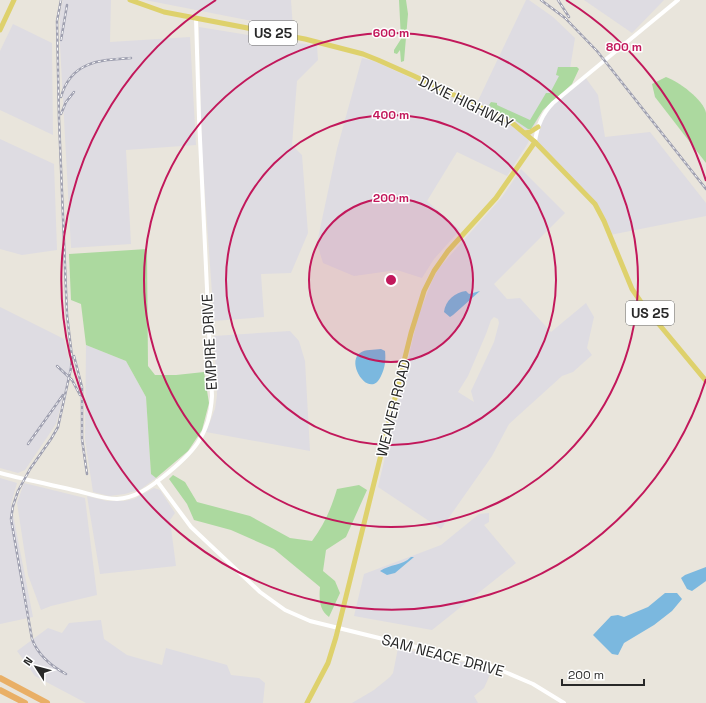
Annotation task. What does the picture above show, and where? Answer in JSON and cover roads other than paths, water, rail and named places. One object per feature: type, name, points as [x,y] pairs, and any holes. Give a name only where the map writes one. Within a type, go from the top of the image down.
[{"type":"highway","points":[[0,678],[47,703]]},
{"type":"highway","points":[[0,690],[25,703]]},
{"type":"main road","points":[[0,30],[14,0]]},
{"type":"main road","name":"DIXIE HIGHWAY","points":[[130,0],[155,10],[350,50],[378,60],[507,119],[535,142],[595,204],[604,221],[632,290],[706,381]]},
{"type":"main road","points":[[525,133],[538,127]]},
{"type":"main road","name":"WEAVER ROAD","points":[[307,703],[328,663],[338,628],[411,335],[424,291],[441,260],[489,207],[535,142]]},
{"type":"main road","points":[[528,153],[535,149],[542,149]]},
{"type":"street","points":[[535,142],[538,127],[547,109],[678,0]]},
{"type":"street","name":"EMPIRE DRIVE","points":[[0,474],[112,499],[124,498],[138,494],[157,482],[187,456],[197,444],[206,427],[212,402],[196,18]]},
{"type":"street","name":"SAM NEACE DRIVE","points":[[157,482],[194,530],[268,598],[285,610],[298,617],[338,628],[489,665],[533,684],[564,703]]},
{"type":"water","points":[[466,291],[469,294],[480,291],[450,317],[444,312],[446,304],[454,295]]},
{"type":"water","points":[[381,349],[385,351],[383,370],[376,383],[371,384],[361,378],[355,364],[356,358],[364,351]]},
{"type":"water","points":[[411,557],[414,557],[395,573],[387,575],[380,571],[404,562]]},
{"type":"water","points":[[706,567],[706,581],[692,591],[687,589],[681,578]]},
{"type":"water","points":[[665,593],[677,593],[682,599],[672,611],[654,625],[624,643],[618,655],[612,654],[593,635],[611,616],[618,615],[624,617],[648,607]]},
{"type":"railway","points":[[61,0],[57,21],[59,119],[67,315],[72,357],[71,368],[58,427],[30,469],[18,491],[13,506],[11,519],[32,639],[41,655],[66,674]]},
{"type":"railway","points":[[541,0],[565,18],[597,51],[706,189]]},
{"type":"railway","points":[[558,0],[569,17]]},
{"type":"railway","points":[[61,40],[67,5]]},
{"type":"railway","points":[[61,97],[66,85],[79,69],[98,62],[131,58]]},
{"type":"railway","points":[[61,114],[66,102],[74,92]]},
{"type":"railway","points":[[74,356],[82,387],[82,439],[87,474]]},
{"type":"railway","points":[[57,366],[72,380],[80,395]]},
{"type":"railway","points":[[28,444],[63,395]]}]
